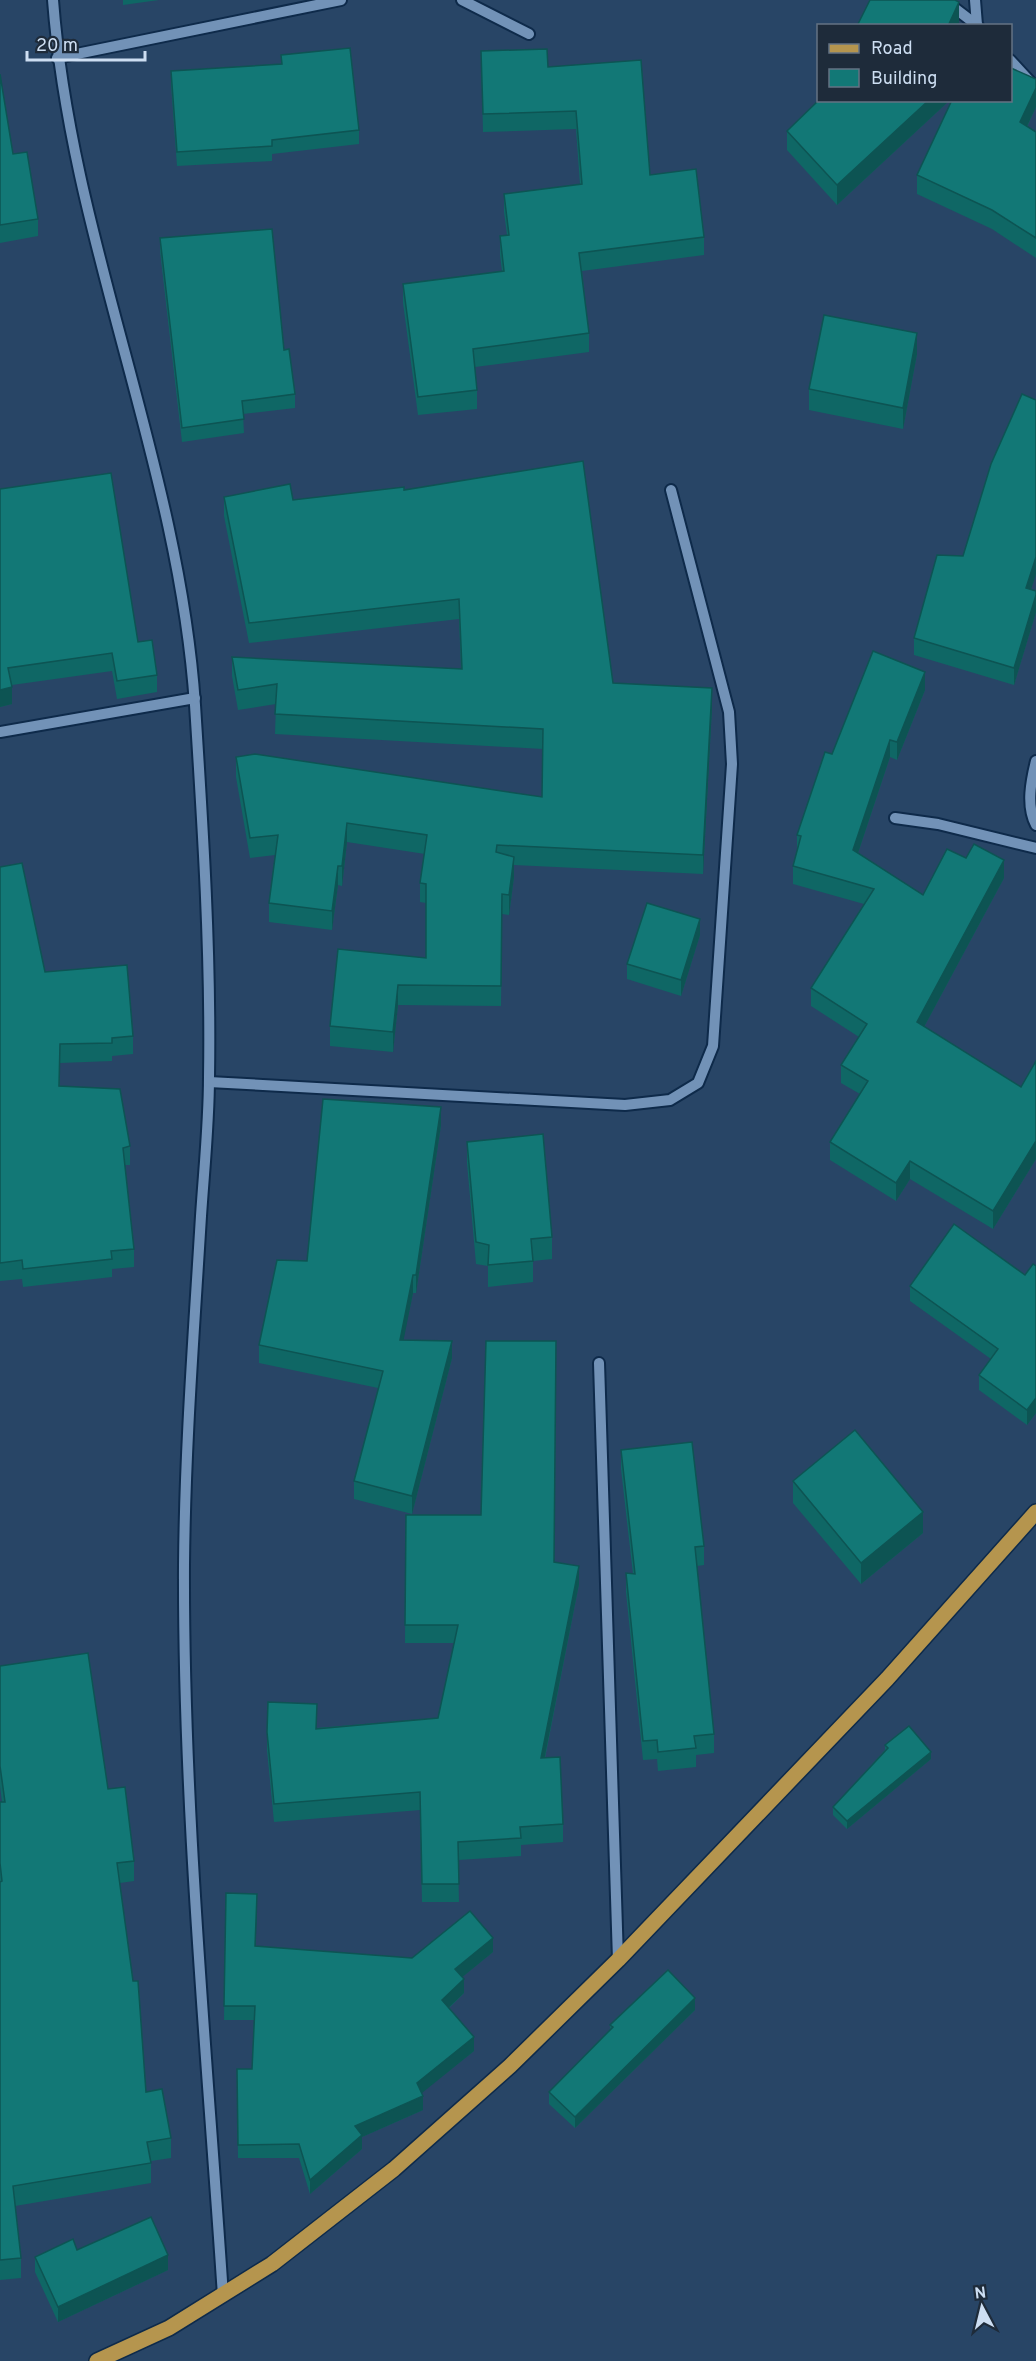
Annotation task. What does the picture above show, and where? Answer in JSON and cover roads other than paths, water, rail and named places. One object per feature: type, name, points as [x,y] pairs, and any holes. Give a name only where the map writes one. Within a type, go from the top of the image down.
[{"type":"main road","points":[[97,2361],[169,2328],[224,2296],[272,2264],[394,2169],[510,2066],[618,1960],[887,1679],[1036,1512]]},
{"type":"street","points":[[53,0],[57,58],[75,161],[158,482],[180,595],[195,698],[208,980],[209,1082],[189,1405],[184,1559],[185,1723],[224,2296]]},
{"type":"street","points":[[57,58],[341,0]]},
{"type":"street","points":[[462,0],[529,34]]},
{"type":"street","points":[[944,0],[977,24]]},
{"type":"street","points":[[975,0],[978,24]]},
{"type":"street","points":[[1012,61],[1036,88]]},
{"type":"street","points":[[209,1082],[625,1105],[670,1100],[698,1083],[713,1046],[732,764],[729,712],[671,490]]},
{"type":"street","points":[[0,732],[195,698]]},
{"type":"street","points":[[1036,761],[1030,815],[1036,825]]},
{"type":"street","points":[[895,818],[938,824],[1036,848]]},
{"type":"street","points":[[599,1363],[618,1960]]}]
